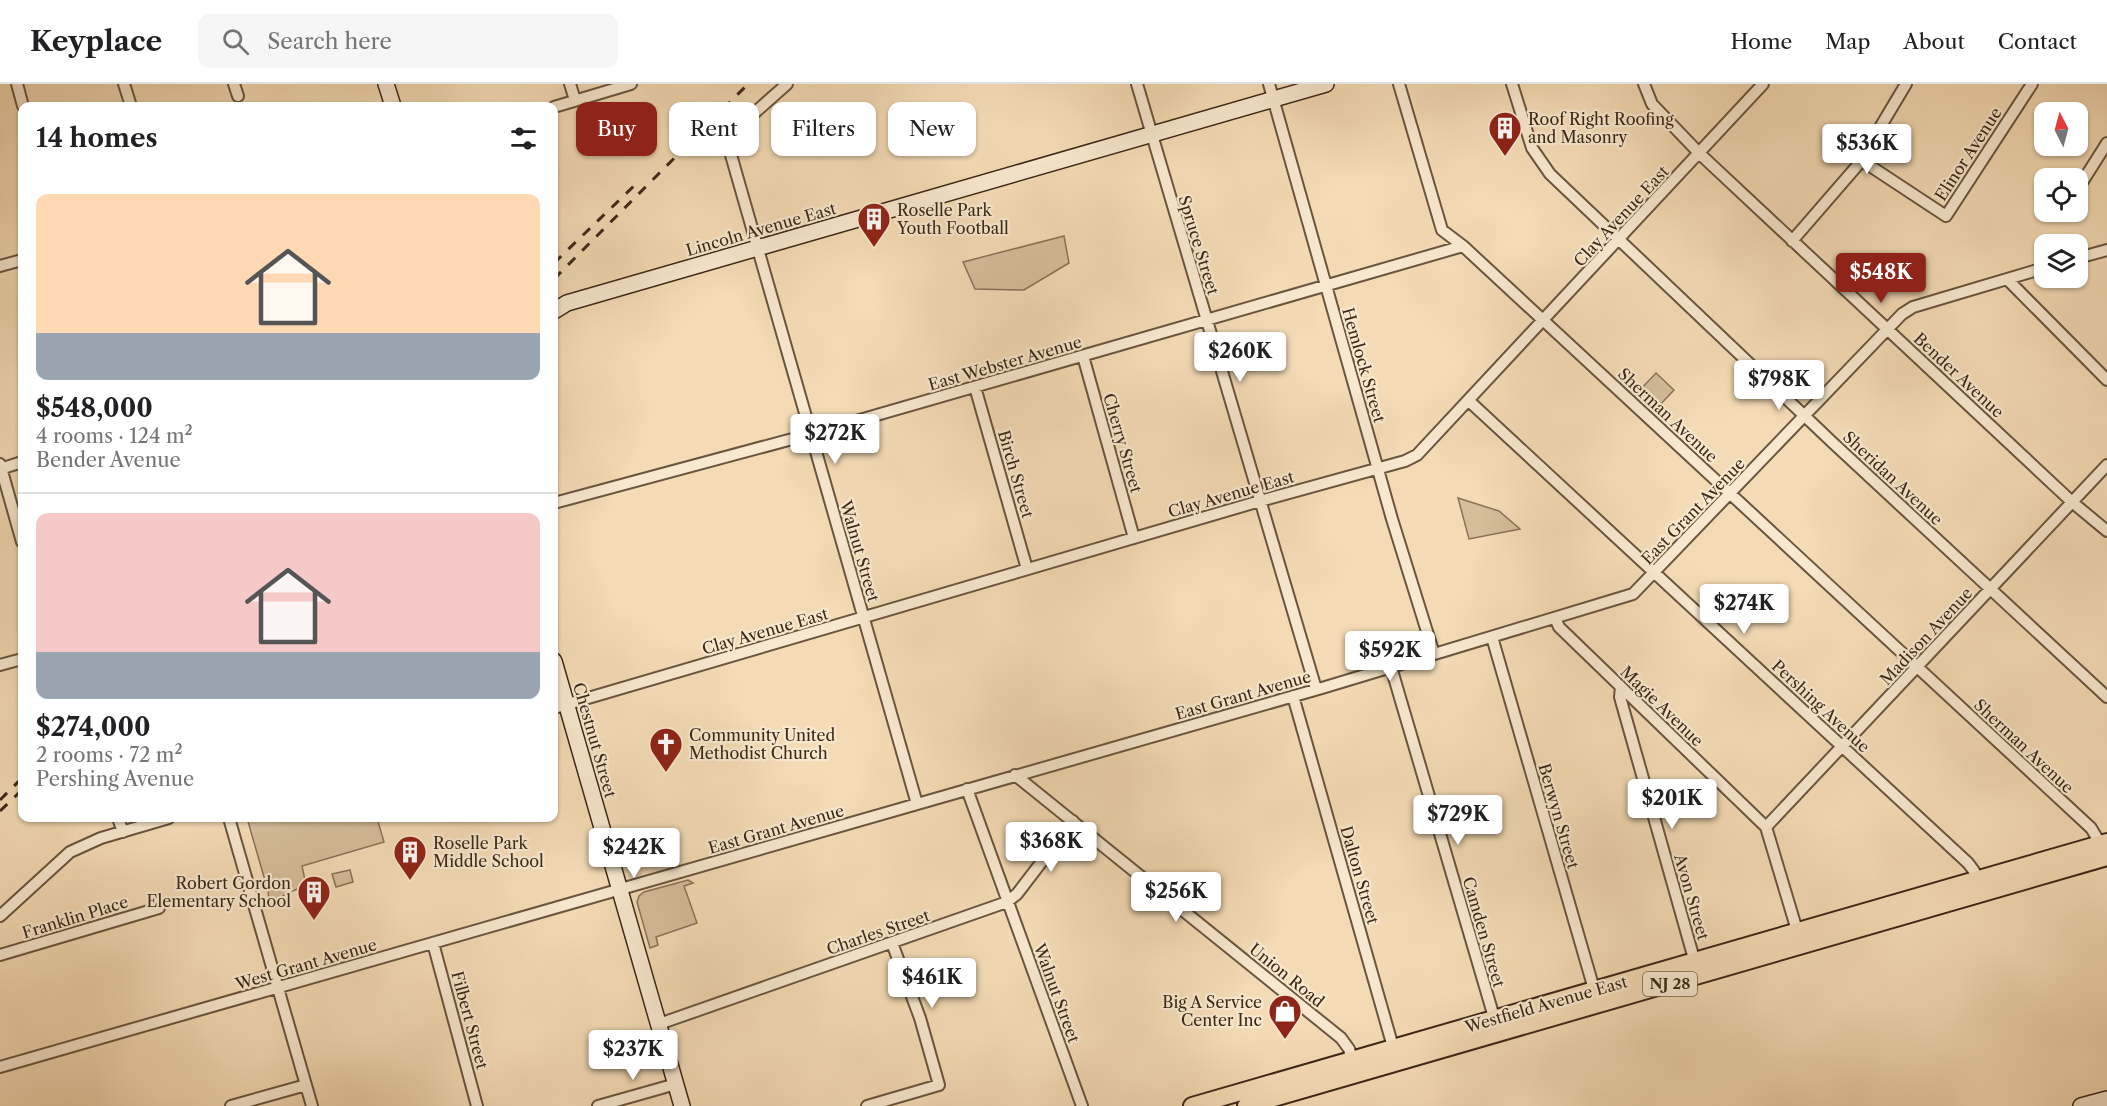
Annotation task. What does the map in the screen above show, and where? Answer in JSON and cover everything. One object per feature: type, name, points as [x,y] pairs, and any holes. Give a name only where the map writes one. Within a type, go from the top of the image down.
[{"type":"main road","name":"Westfield Avenue East","points":[[1192,1106],[1354,1067],[2104,851]]},
{"type":"main road","name":"Westfield Avenue East","points":[[1246,1106],[1354,1067]]},
{"type":"street","points":[[17,84],[22,102]]},
{"type":"street","points":[[124,84],[129,102]]},
{"type":"street","points":[[234,84],[238,96]]},
{"type":"street","points":[[386,84],[392,102]]},
{"type":"street","points":[[570,84],[575,100]]},
{"type":"street","points":[[558,106],[630,84]]},
{"type":"street","name":"Walnut Street","points":[[787,84],[751,116],[729,125],[725,134],[917,804]]},
{"type":"street","name":"Spruce Street","points":[[1137,84],[1316,689]]},
{"type":"street","name":"Hemlock Street","points":[[1269,84],[1378,468],[1434,654]]},
{"type":"street","name":"Lincoln Avenue East","points":[[558,309],[567,303],[1326,84]]},
{"type":"street","name":"Sherman Avenue","points":[[1399,84],[1442,230],[1463,246],[2091,828],[2104,851]]},
{"type":"street","name":"Sheridan Avenue","points":[[1512,84],[1532,148],[1550,174],[1804,416],[2107,697]]},
{"type":"street","name":"Bender Avenue","points":[[1644,84],[1652,104],[1700,154],[2072,502],[2107,531]]},
{"type":"street","name":"Clay Avenue East","points":[[560,706],[1417,455],[1620,240],[1763,84]]},
{"type":"street","points":[[1792,240],[1861,160],[1906,84]]},
{"type":"street","name":"Elinor Avenue","points":[[1861,160],[1946,216],[2032,84]]},
{"type":"street","points":[[2088,172],[2107,143]]},
{"type":"street","name":"East Webster Avenue","points":[[558,502],[811,434],[1463,246]]},
{"type":"street","points":[[2088,255],[2107,249]]},
{"type":"street","points":[[0,267],[18,261]]},
{"type":"street","name":"East Grant Avenue","points":[[620,889],[1293,696],[1634,594],[1902,314],[1913,307],[2034,271]]},
{"type":"street","points":[[2007,279],[2107,380]]},
{"type":"street","name":"Cherry Street","points":[[1083,356],[1134,538]]},
{"type":"street","name":"Birch Street","points":[[975,387],[1027,569]]},
{"type":"street","name":"Pershing Avenue","points":[[1469,401],[1968,863],[1979,887]]},
{"type":"street","points":[[18,463],[0,467],[18,528]]},
{"type":"street","name":"Madison Avenue","points":[[1766,827],[2107,465]]},
{"type":"street","name":"Magie Avenue","points":[[1555,618],[1559,627],[1766,827],[1799,939]]},
{"type":"street","name":"Berwyn Street","points":[[1492,637],[1596,997]]},
{"type":"street","points":[[0,665],[18,660]]},
{"type":"street","name":"Camden Street","points":[[1391,667],[1496,1026]]},
{"type":"street","name":"Avon Street","points":[[1621,687],[1620,697],[1697,968]]},
{"type":"street","name":"Chestnut Street","points":[[558,691],[560,706],[620,889],[682,1106]]},
{"type":"street","name":"Dalton Street","points":[[1293,696],[1396,1055]]},
{"type":"street","name":"Union Road","points":[[1015,775],[1341,1038],[1347,1045],[1354,1067]]},
{"type":"street","name":"Walnut Street","points":[[968,789],[1082,1106]]},
{"type":"street","name":"Charles Street","points":[[659,1024],[1007,902],[1017,894],[1073,821]]},
{"type":"street","points":[[119,822],[123,832]]},
{"type":"street","points":[[0,916],[70,852],[92,842],[156,822]]},
{"type":"street","points":[[230,822],[312,1106]]},
{"type":"street","name":"West Grant Avenue","points":[[0,1067],[620,889]]},
{"type":"street","name":"Franklin Place","points":[[0,955],[159,908]]},
{"type":"street","name":"Filbert Street","points":[[434,943],[477,1106]]},
{"type":"street","points":[[867,1106],[939,1084],[920,1018],[892,943]]},
{"type":"street","points":[[598,1106],[676,1084]]},
{"type":"street","points":[[231,1106],[306,1085]]},
{"type":"street","points":[[2081,1106],[2105,1101]]},
{"type":"shaded area","points":[[1064,236],[1069,263],[1024,290],[975,289],[963,262]]},
{"type":"shaded area","points":[[1656,373],[1674,390],[1658,407],[1640,390]]},
{"type":"shaded area","points":[[1458,498],[1499,511],[1520,529],[1469,539]]},
{"type":"shaded area","points":[[248,822],[378,822],[384,842],[302,866],[305,880],[303,887],[287,893],[276,901],[269,898],[268,879],[267,876],[264,877]]},
{"type":"shaded area","points":[[350,870],[353,882],[336,887],[332,874]]},
{"type":"shaded area","points":[[688,880],[693,883],[684,886],[697,923],[656,937],[658,945],[650,948],[637,902],[639,896],[644,892]]},
{"type":"railway","points":[[558,275],[748,84]]},
{"type":"railway","points":[[558,259],[636,184]]},
{"type":"railway","points":[[0,800],[18,782]]},
{"type":"railway","points":[[0,811],[18,794]]},
{"type":"place","name":"Roof Right Roofing and Masonry","points":[[1505,157]]},
{"type":"place","name":"Roselle Park Youth Football","points":[[874,248]]},
{"type":"place","name":"Community United Methodist Church","points":[[666,773]]},
{"type":"place","name":"Roselle Park Middle School","points":[[410,881]]},
{"type":"place","name":"Robert Gordon Elementary School","points":[[314,921]]},
{"type":"place","name":"Big A Service Center Inc","points":[[1285,1040]]}]
